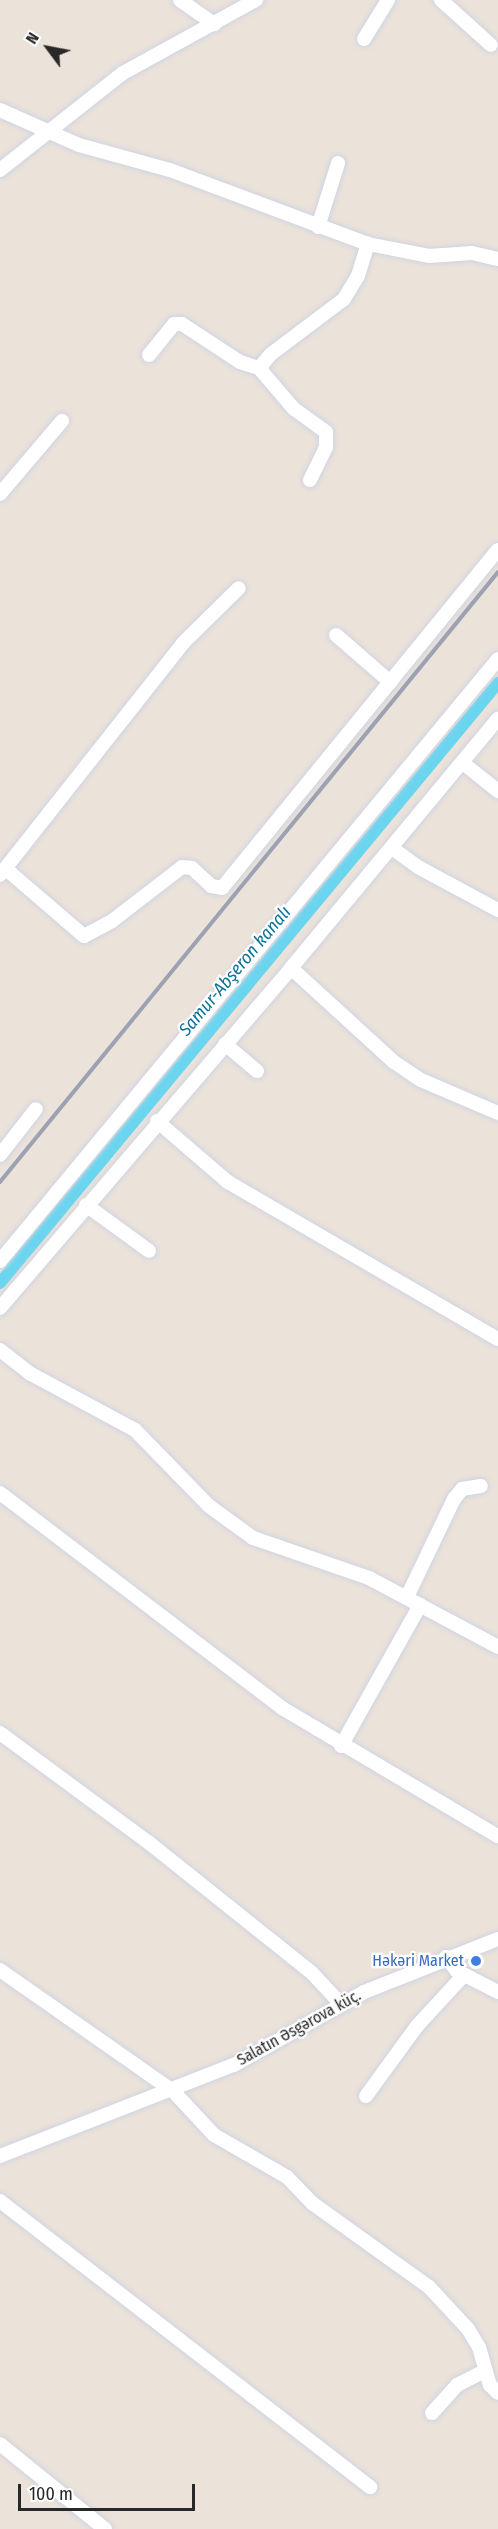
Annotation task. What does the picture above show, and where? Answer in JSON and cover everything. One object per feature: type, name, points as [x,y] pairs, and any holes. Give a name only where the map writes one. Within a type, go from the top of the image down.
[{"type":"street","points":[[180,0],[214,24]]},
{"type":"street","points":[[0,170],[123,73],[256,0]]},
{"type":"street","points":[[364,39],[388,0]]},
{"type":"street","points":[[441,0],[491,45]]},
{"type":"street","points":[[0,111],[48,133],[170,170],[368,244],[429,256],[472,253],[498,258]]},
{"type":"street","points":[[318,227],[338,163]]},
{"type":"street","points":[[259,368],[271,354],[344,299],[358,276],[368,244]]},
{"type":"street","points":[[149,355],[174,324],[182,324],[240,362],[259,368],[294,409],[326,432],[326,447],[310,480]]},
{"type":"street","points":[[0,494],[62,421]]},
{"type":"street","points":[[239,588],[163,668],[3,872],[84,936],[112,921],[182,867],[192,868],[215,888],[222,888],[498,550]]},
{"type":"street","points":[[336,635],[390,682]]},
{"type":"street","points":[[0,1261],[498,659]]},
{"type":"street","points":[[0,1308],[157,1121],[291,968],[498,719]]},
{"type":"street","points":[[462,763],[498,791]]},
{"type":"street","points":[[392,848],[418,867],[498,910]]},
{"type":"street","points":[[291,968],[394,1062],[421,1080],[498,1113]]},
{"type":"street","points":[[225,1044],[257,1071]]},
{"type":"street","points":[[0,1155],[36,1109]]},
{"type":"street","points":[[157,1121],[228,1182],[498,1339]]},
{"type":"street","points":[[86,1205],[149,1251]]},
{"type":"street","points":[[0,1350],[31,1374],[135,1430],[209,1506],[254,1538],[350,1570],[498,1647]]},
{"type":"street","points":[[407,1598],[454,1499],[462,1489],[481,1486]]},
{"type":"street","points":[[0,1493],[282,1708],[340,1746],[498,1836]]},
{"type":"street","points":[[340,1746],[420,1605]]},
{"type":"street","points":[[0,1733],[157,1849],[312,1973],[341,2004]]},
{"type":"street","name":"Salatın Əsgərova küç.","points":[[0,2156],[173,2091],[254,2056],[341,2004],[446,1957],[498,1939]]},
{"type":"street","points":[[446,1957],[463,1976],[498,1992]]},
{"type":"street","points":[[0,1970],[173,2091],[214,2135],[287,2177],[312,2203],[451,2307],[479,2347],[485,2371],[498,2393]]},
{"type":"street","points":[[366,2096],[417,2026],[463,1976]]},
{"type":"street","points":[[0,2201],[370,2487]]},
{"type":"street","points":[[432,2413],[457,2385],[485,2371]]},
{"type":"street","points":[[0,2444],[105,2529]]},
{"type":"waterway","name":"Samur-Abşeron kanalı","points":[[0,1283],[498,683]]},
{"type":"railway","points":[[0,1182],[498,572]]},
{"type":"place","name":"Həkəri Market","points":[[476,1961]]}]
